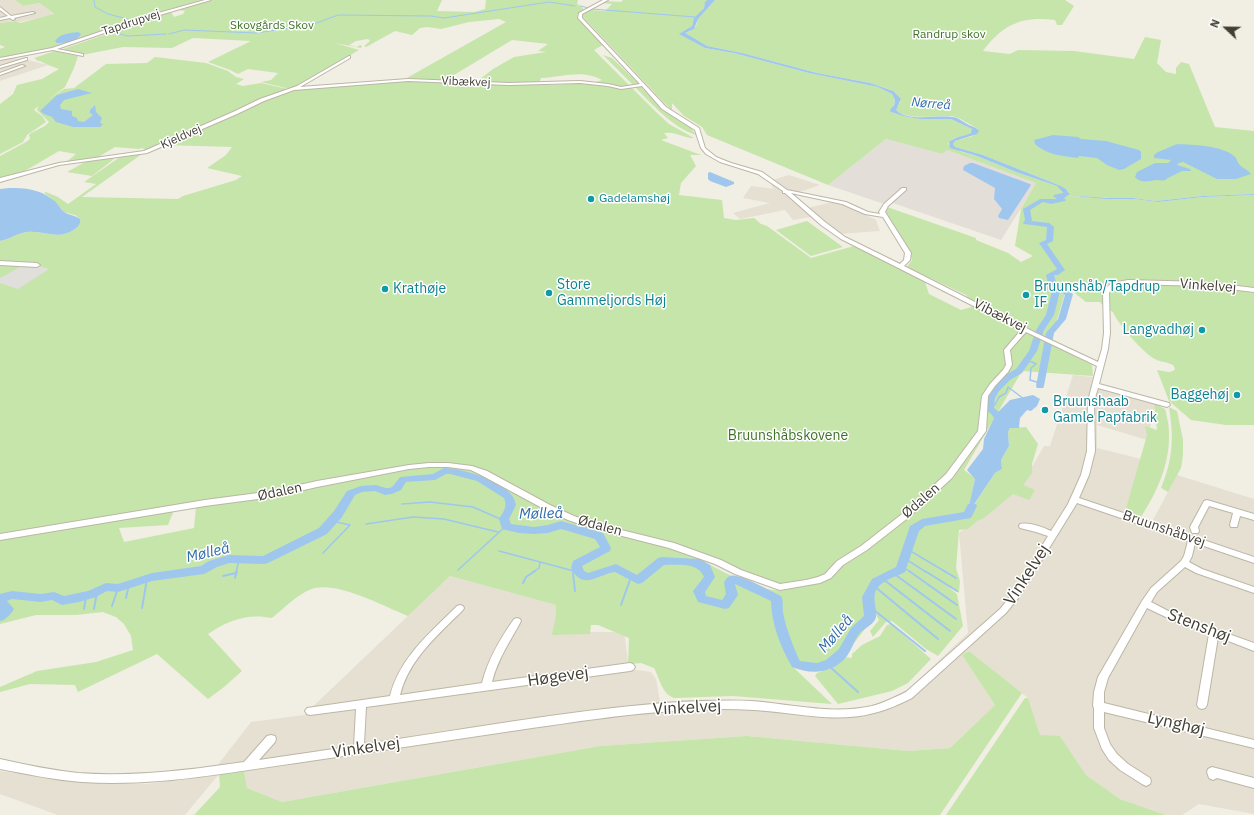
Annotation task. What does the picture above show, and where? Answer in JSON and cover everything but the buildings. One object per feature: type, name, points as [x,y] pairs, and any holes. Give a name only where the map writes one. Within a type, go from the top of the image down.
[{"type":"street","name":"Tapdrupvej","points":[[0,59],[53,49],[145,18],[209,0]]},
{"type":"street","name":"Vibækvej","points":[[606,0],[582,12],[579,16],[664,108],[696,129],[699,133],[702,146],[707,153],[718,159],[762,174],[825,227],[843,238],[1025,330],[1100,365]]},
{"type":"street","points":[[0,20],[13,19],[34,14],[26,8]]},
{"type":"street","points":[[1,9],[13,19]]},
{"type":"street","points":[[0,16],[8,14]]},
{"type":"street","name":"Tapdrupvej","points":[[53,49],[82,55]]},
{"type":"street","points":[[0,67],[43,53]]},
{"type":"street","points":[[14,57],[21,61]]},
{"type":"street","name":"Kjeldvej","points":[[0,180],[59,164],[145,152],[262,100],[290,90],[305,83],[349,57]]},
{"type":"street","points":[[0,74],[23,66]]},
{"type":"street","name":"Vibækvej","points":[[290,90],[408,80],[509,84],[580,82],[621,88],[642,85]]},
{"type":"street","points":[[900,267],[907,260],[908,253],[884,216],[883,209],[904,189]]},
{"type":"street","name":"Vibækvej","points":[[784,192],[844,203],[867,213],[884,216]]},
{"type":"street","points":[[0,263],[37,265]]},
{"type":"street","name":"Vinkelvej","points":[[0,764],[50,774],[89,778],[152,778],[359,750],[568,718],[684,706],[757,706],[840,714],[861,713],[893,704],[908,695],[1003,611],[1016,595],[1074,499],[1086,475],[1090,459],[1091,412],[1095,385],[1105,349],[1107,333],[1106,292],[1108,288],[1113,285],[1128,282],[1205,284],[1254,290]]},
{"type":"street","name":"Ødalen","points":[[0,537],[205,503],[273,494],[317,484],[409,467],[429,464],[448,465],[472,468],[484,472],[570,518],[591,525],[671,545],[718,562],[738,572],[780,588],[806,583],[820,580],[828,576],[840,563],[864,548],[905,516],[949,476],[982,431],[985,396],[992,385],[1006,371],[1009,365],[1007,350],[1025,330]]},
{"type":"street","points":[[1095,385],[1167,405]]},
{"type":"street","name":"Bruunshåbvej","points":[[1074,499],[1193,535],[1254,560]]},
{"type":"street","points":[[1146,781],[1124,767],[1113,757],[1106,746],[1099,728],[1098,706],[1098,692],[1103,677],[1154,590],[1184,563],[1188,556],[1194,527],[1207,503],[1254,517]]},
{"type":"street","points":[[1234,525],[1237,512]]},
{"type":"street","name":"Vinkelvej","points":[[1023,526],[1038,529],[1053,535]]},
{"type":"street","points":[[1184,563],[1199,571],[1254,590]]},
{"type":"street","name":"Stenshøj","points":[[1145,603],[1175,618],[1254,647]]},
{"type":"street","points":[[394,700],[396,687],[400,676],[413,656],[460,608]]},
{"type":"street","points":[[486,686],[492,661],[517,621]]},
{"type":"street","points":[[1202,705],[1214,632]]},
{"type":"street","name":"Høgevej","points":[[310,711],[630,667]]},
{"type":"street","points":[[359,750],[362,704]]},
{"type":"street","name":"Lynghøj","points":[[1098,706],[1254,744]]},
{"type":"street","points":[[247,766],[271,739]]},
{"type":"street","points":[[1213,775],[1212,772],[1254,783]]},
{"type":"shaded area","points":[[0,0],[15,0],[23,6],[41,3],[54,15],[19,22],[0,23]]},
{"type":"shaded area","points":[[11,58],[48,65],[0,81],[0,60]]},
{"type":"shaded area","points":[[886,139],[942,154],[947,150],[1037,183],[1001,240],[887,201],[884,204],[828,185]]},
{"type":"shaded area","points":[[789,175],[820,185],[791,195],[808,208],[832,202],[842,203],[876,220],[880,231],[839,234],[816,216],[793,220],[785,210],[740,219],[733,213],[770,203],[743,198],[751,186],[774,189],[769,181]]},
{"type":"shaded area","points":[[22,266],[39,266],[49,269],[18,289],[0,283],[0,278]]},
{"type":"shaded area","points":[[1073,375],[1093,377],[1091,385],[1156,403],[1147,440],[1097,425],[1097,448],[1145,460],[1128,513],[1153,520],[1177,475],[1254,499],[1254,814],[1199,804],[1182,815],[1166,815],[1120,799],[1086,775],[1060,736],[1040,736],[1028,698],[969,651],[962,655],[995,705],[950,748],[908,751],[747,736],[600,746],[282,802],[247,788],[244,771],[219,774],[185,815],[58,815],[0,794],[0,771],[83,783],[147,784],[214,775],[217,766],[251,722],[304,715],[450,576],[556,605],[568,632],[624,632],[629,669],[651,672],[656,679],[660,702],[766,702],[838,710],[858,709],[882,703],[910,688],[968,633],[959,533],[1022,484],[1044,446],[1050,446]]},
{"type":"green space","points":[[15,0],[202,0],[135,19],[57,47],[0,58],[0,49],[5,47],[0,45],[0,23],[16,21],[20,23],[54,14],[40,3],[23,6]]},
{"type":"green space","points":[[213,0],[442,0],[437,11],[474,12],[485,9],[486,0],[578,0],[577,4],[584,10],[577,15],[578,19],[603,45],[594,50],[669,124],[694,138],[664,133],[668,138],[661,140],[701,155],[690,155],[696,166],[681,183],[679,195],[722,200],[724,218],[736,220],[754,218],[811,258],[854,246],[925,282],[929,294],[961,310],[975,306],[1092,365],[1093,376],[1022,371],[964,470],[975,478],[968,514],[995,473],[1002,469],[1001,460],[1009,446],[1008,432],[1010,428],[1026,427],[1038,444],[1032,464],[1032,473],[1023,485],[1035,490],[1029,500],[1013,494],[968,529],[959,530],[956,568],[960,581],[959,593],[947,586],[957,594],[963,626],[938,656],[926,649],[892,621],[886,622],[873,637],[870,631],[879,620],[876,615],[843,657],[852,658],[852,654],[862,645],[880,636],[887,625],[891,624],[931,659],[908,683],[892,691],[838,704],[815,676],[817,673],[830,669],[839,660],[822,669],[794,668],[832,704],[733,696],[674,698],[664,690],[654,668],[641,663],[628,664],[629,638],[598,625],[591,625],[590,634],[552,635],[556,616],[556,605],[450,576],[408,616],[362,596],[325,587],[315,588],[304,593],[272,618],[255,616],[246,617],[223,625],[208,634],[242,671],[208,699],[157,654],[78,692],[75,685],[30,684],[0,692],[0,687],[37,671],[96,662],[133,650],[131,636],[124,624],[116,617],[103,612],[76,615],[36,615],[0,624],[0,540],[174,510],[168,525],[119,528],[124,542],[194,528],[196,507],[266,496],[203,502],[0,536],[0,241],[27,232],[57,235],[75,229],[79,225],[80,219],[75,215],[64,212],[44,193],[46,192],[58,197],[68,204],[96,184],[84,182],[120,157],[142,154],[82,197],[178,199],[183,196],[236,180],[242,176],[207,168],[226,155],[232,147],[165,145],[181,138],[164,137],[176,139],[148,150],[141,148],[115,147],[95,159],[65,163],[76,154],[59,151],[18,175],[0,178],[0,156],[26,142],[30,139],[29,135],[31,133],[45,126],[49,122],[37,110],[38,106],[34,110],[42,116],[46,122],[27,135],[23,142],[0,154],[0,104],[13,94],[17,85],[42,79],[59,69],[34,58],[55,51],[78,56],[65,87],[49,99],[64,89],[74,88],[106,64],[147,63],[155,57],[206,63],[228,71],[236,77],[244,79],[236,84],[243,86],[261,83],[292,90],[403,81],[475,83],[493,69],[514,57],[546,52],[538,51],[548,44],[512,40],[444,81],[405,79],[506,22],[499,19],[469,22],[441,29],[427,27],[420,28],[412,35],[395,31],[366,47],[364,46],[370,41],[368,39],[356,41],[349,45],[357,47],[360,45],[362,46],[361,48],[335,43],[359,50],[301,85],[290,89],[261,82],[271,80],[278,73],[248,69],[238,74],[208,62],[251,41],[193,38],[172,48],[123,47],[82,55],[63,49],[171,12],[174,17],[183,14],[185,11],[179,10]],"holes":[[[572,74],[587,75],[602,80],[596,82],[553,85],[478,83],[539,83],[541,78]],[[706,562],[785,590],[767,589],[756,586]]]},
{"type":"green space","points":[[623,0],[707,0],[701,12],[695,18],[692,26],[680,34],[705,48],[734,53],[809,73],[878,87],[892,94],[895,100],[891,112],[920,119],[951,119],[972,129],[973,131],[967,135],[953,139],[948,144],[962,152],[977,156],[1016,172],[1057,186],[1065,195],[1068,196],[1134,199],[1158,202],[1203,197],[1254,195],[1254,288],[1197,281],[1123,280],[1106,285],[1104,289],[1104,307],[1100,302],[1086,302],[1067,287],[1051,339],[969,299],[966,295],[907,267],[912,260],[910,251],[886,214],[885,210],[887,207],[976,238],[976,240],[1008,253],[1021,262],[1033,256],[1015,246],[1021,209],[1036,183],[947,150],[942,154],[886,139],[828,185],[707,135],[702,127],[684,116],[672,103],[672,111],[582,15],[590,10],[605,11],[612,4],[602,3],[606,1],[621,2]]},
{"type":"green space","name":"Randrup skov","points":[[715,0],[1065,0],[1074,6],[1062,25],[1057,25],[1055,20],[1033,19],[1023,21],[1006,28],[998,34],[983,51],[1010,54],[1018,50],[1074,51],[1134,59],[1145,37],[1161,40],[1157,63],[1166,72],[1176,74],[1176,68],[1181,62],[1189,64],[1215,127],[1254,131],[1254,194],[1202,196],[1156,201],[1133,198],[1105,198],[1070,195],[1066,189],[1061,186],[983,155],[955,147],[953,144],[955,141],[973,136],[977,128],[958,118],[951,116],[922,117],[900,113],[895,110],[901,101],[893,91],[870,83],[817,73],[742,53],[707,46],[684,33],[690,31],[696,26],[698,19]]},
{"type":"green space","points":[[603,55],[612,58],[639,84],[633,85]]},
{"type":"green space","points":[[640,86],[661,107],[691,128],[696,135],[679,127],[663,115],[635,87]]},
{"type":"green space","points":[[111,158],[114,159],[92,176],[67,172],[87,161]]},
{"type":"green space","points":[[807,221],[843,247],[811,256],[776,230]]},
{"type":"green space","points":[[1123,284],[1214,285],[1254,293],[1254,425],[1226,425],[1191,420],[1169,401],[1157,370],[1169,372],[1173,371],[1175,369],[1173,365],[1157,360],[1144,351],[1125,330],[1113,312],[1109,310],[1108,294],[1112,288]]},
{"type":"green space","points":[[1154,403],[1165,409],[1169,427],[1169,444],[1165,467],[1157,488],[1141,517],[1125,512],[1147,435],[1145,426],[1157,430]]},
{"type":"green space","points":[[1169,407],[1177,411],[1183,440],[1183,455],[1181,468],[1168,492],[1161,488],[1168,467],[1172,439]]},
{"type":"green space","points":[[969,651],[1022,693],[940,815],[194,815],[220,787],[219,774],[244,771],[247,788],[282,802],[600,746],[747,736],[908,751],[950,748],[995,705],[962,655]]},
{"type":"green space","points":[[1025,698],[1028,698],[1040,735],[1060,736],[1086,775],[1120,799],[1166,815],[946,815]]},
{"type":"water","points":[[707,0],[715,0],[698,19],[694,29],[685,33],[707,46],[742,53],[817,73],[870,83],[893,91],[901,99],[896,110],[901,114],[915,117],[954,117],[979,131],[977,134],[955,141],[953,144],[955,147],[983,155],[1061,186],[1066,189],[1070,195],[1105,198],[1133,198],[1156,201],[1202,196],[1254,195],[1203,197],[1158,202],[1065,195],[1057,186],[1016,172],[977,156],[950,148],[949,142],[971,133],[972,129],[951,119],[920,119],[903,116],[891,112],[890,110],[894,105],[895,100],[892,94],[878,87],[809,73],[734,53],[705,48],[679,34],[692,26],[694,18],[704,8]]},
{"type":"water","points":[[78,32],[81,34],[76,39],[60,43],[55,41],[62,35]]},
{"type":"water","points":[[78,89],[92,93],[64,100],[60,105],[61,109],[72,111],[72,116],[77,118],[78,121],[84,122],[93,115],[90,113],[90,110],[95,105],[96,112],[102,118],[100,123],[103,124],[100,127],[73,127],[56,122],[52,117],[40,111],[57,95]]},
{"type":"water","points":[[1053,135],[1106,141],[1139,150],[1141,152],[1141,159],[1124,169],[1119,170],[1107,165],[1097,158],[1079,156],[1078,158],[1066,157],[1045,151],[1035,144],[1034,140]]},
{"type":"water","points":[[1177,144],[1207,146],[1228,152],[1235,157],[1239,164],[1251,174],[1236,179],[1217,179],[1183,162],[1177,165],[1190,169],[1191,171],[1182,171],[1166,180],[1140,181],[1135,177],[1137,172],[1155,163],[1168,163],[1171,160],[1154,158],[1154,155]]},
{"type":"water","points":[[970,163],[1031,185],[1008,220],[999,218],[998,216],[1002,209],[994,199],[995,188],[963,170],[964,166]]},
{"type":"water","points":[[710,172],[734,182],[734,184],[726,187],[710,181],[708,179],[708,173]]},
{"type":"water","points":[[21,188],[42,193],[55,202],[65,212],[80,219],[79,225],[75,229],[63,234],[57,235],[27,232],[0,241],[0,189]]},
{"type":"water","points":[[1033,395],[1040,399],[1037,406],[1031,411],[1027,410],[1020,418],[1019,428],[1010,428],[1008,432],[1009,446],[1001,460],[1002,469],[995,473],[967,515],[975,479],[967,470],[983,449],[984,439],[994,418],[992,415],[996,414],[1010,400]]},
{"type":"waterway","points":[[94,0],[95,7],[108,14],[131,20],[105,31]]},
{"type":"waterway","points":[[169,34],[184,30],[256,33],[311,25],[338,15],[431,16],[444,18],[549,2],[575,6]]},
{"type":"waterway","points":[[581,6],[588,8]]},
{"type":"waterway","points":[[592,9],[695,17]]},
{"type":"waterway","points":[[111,32],[128,36],[166,34]]},
{"type":"waterway","name":"Mølleå","points":[[1055,273],[1061,270],[1043,243],[1049,241],[1051,227],[1049,225],[1026,223],[1029,220],[1026,209],[1042,200],[1051,202],[1063,200],[1056,196],[1064,196],[1067,194]]},
{"type":"waterway","points":[[1040,386],[1050,333],[1062,319],[1069,294],[1052,283],[1050,275]]},
{"type":"waterway","name":"Mølleå","points":[[1014,374],[1019,371],[1033,351],[1040,330],[1050,315],[1057,287]]},
{"type":"waterway","points":[[1024,362],[1032,362],[1036,364],[1031,368],[1030,380],[1040,383]]},
{"type":"waterway","name":"Mølleå","points":[[1004,420],[990,409],[990,398],[998,385],[1011,375]]},
{"type":"waterway","points":[[989,405],[995,405],[999,397],[1006,393],[1008,387],[1024,399]]},
{"type":"waterway","name":"Mølleå","points":[[0,617],[8,609],[1,602],[4,597],[12,595],[41,598],[54,596],[62,601],[92,594],[106,587],[118,588],[152,577],[204,570],[213,564],[229,559],[264,560],[323,531],[338,514],[351,493],[361,489],[376,488],[385,492],[392,491],[397,488],[403,479],[435,477],[444,471],[450,471],[480,478],[508,496],[511,505],[504,519],[506,526],[519,530],[534,531],[561,525],[599,536],[606,548],[577,564],[576,568],[580,574],[588,577],[616,568],[638,580],[662,561],[695,562],[706,568],[710,577],[704,587],[699,591],[702,599],[725,605],[732,595],[729,583],[732,579],[777,599],[777,612],[790,653],[796,664],[804,667],[817,668],[830,664],[843,652],[855,631],[870,617],[868,597],[876,582],[901,569],[914,529],[922,523],[967,515],[972,506]]},
{"type":"waterway","points":[[402,504],[430,502],[473,507],[505,521]]},
{"type":"waterway","points":[[366,524],[413,517],[444,519],[498,532]]},
{"type":"waterway","points":[[323,553],[350,525],[332,521]]},
{"type":"waterway","points":[[458,570],[506,526]]},
{"type":"waterway","points":[[907,549],[946,572]]},
{"type":"waterway","points":[[499,551],[574,571],[575,591]]},
{"type":"waterway","points":[[904,558],[926,572]]},
{"type":"waterway","points":[[236,572],[239,560]]},
{"type":"waterway","points":[[533,572],[539,568],[540,563]]},
{"type":"waterway","points":[[902,566],[910,572]]},
{"type":"waterway","name":"Mølleå","points":[[574,572],[576,568]]},
{"type":"waterway","points":[[235,578],[237,571]]},
{"type":"waterway","points":[[523,583],[526,577],[535,571]]},
{"type":"waterway","points":[[909,571],[957,605]]},
{"type":"waterway","points":[[925,571],[957,591]]},
{"type":"waterway","points":[[944,571],[956,578]]},
{"type":"waterway","points":[[223,576],[236,573]]},
{"type":"waterway","points":[[893,573],[956,619]]},
{"type":"waterway","points":[[621,605],[631,577]]},
{"type":"waterway","points":[[142,608],[147,579]]},
{"type":"waterway","points":[[883,579],[950,631]]},
{"type":"waterway","points":[[126,598],[129,584]]},
{"type":"waterway","points":[[874,586],[938,639]]},
{"type":"waterway","points":[[112,606],[118,588]]},
{"type":"waterway","points":[[94,609],[97,592]]},
{"type":"waterway","points":[[84,609],[86,596]]},
{"type":"waterway","points":[[869,606],[925,651]]},
{"type":"waterway","points":[[828,665],[858,692]]},
{"type":"place","name":"Gadelamshøj","points":[[591,199]]},
{"type":"place","name":"Krathøje","points":[[385,289]]},
{"type":"place","name":"Store Gammeljords Høj","points":[[549,293]]},
{"type":"place","name":"Bruunshåb/Tapdrup IF","points":[[1026,295]]},
{"type":"place","name":"Langvadhøj","points":[[1202,330]]},
{"type":"place","name":"Baggehøj","points":[[1237,395]]},
{"type":"place","name":"Bruunshaab Gamle Papfabrik","points":[[1045,410]]},
{"type":"park label","name":"Skovgårds Skov","points":[[272,26]]},
{"type":"park label","name":"Bruunshåbskovene","points":[[788,436]]},
{"type":"water label","name":"Nørreå","points":[[931,104]]}]
